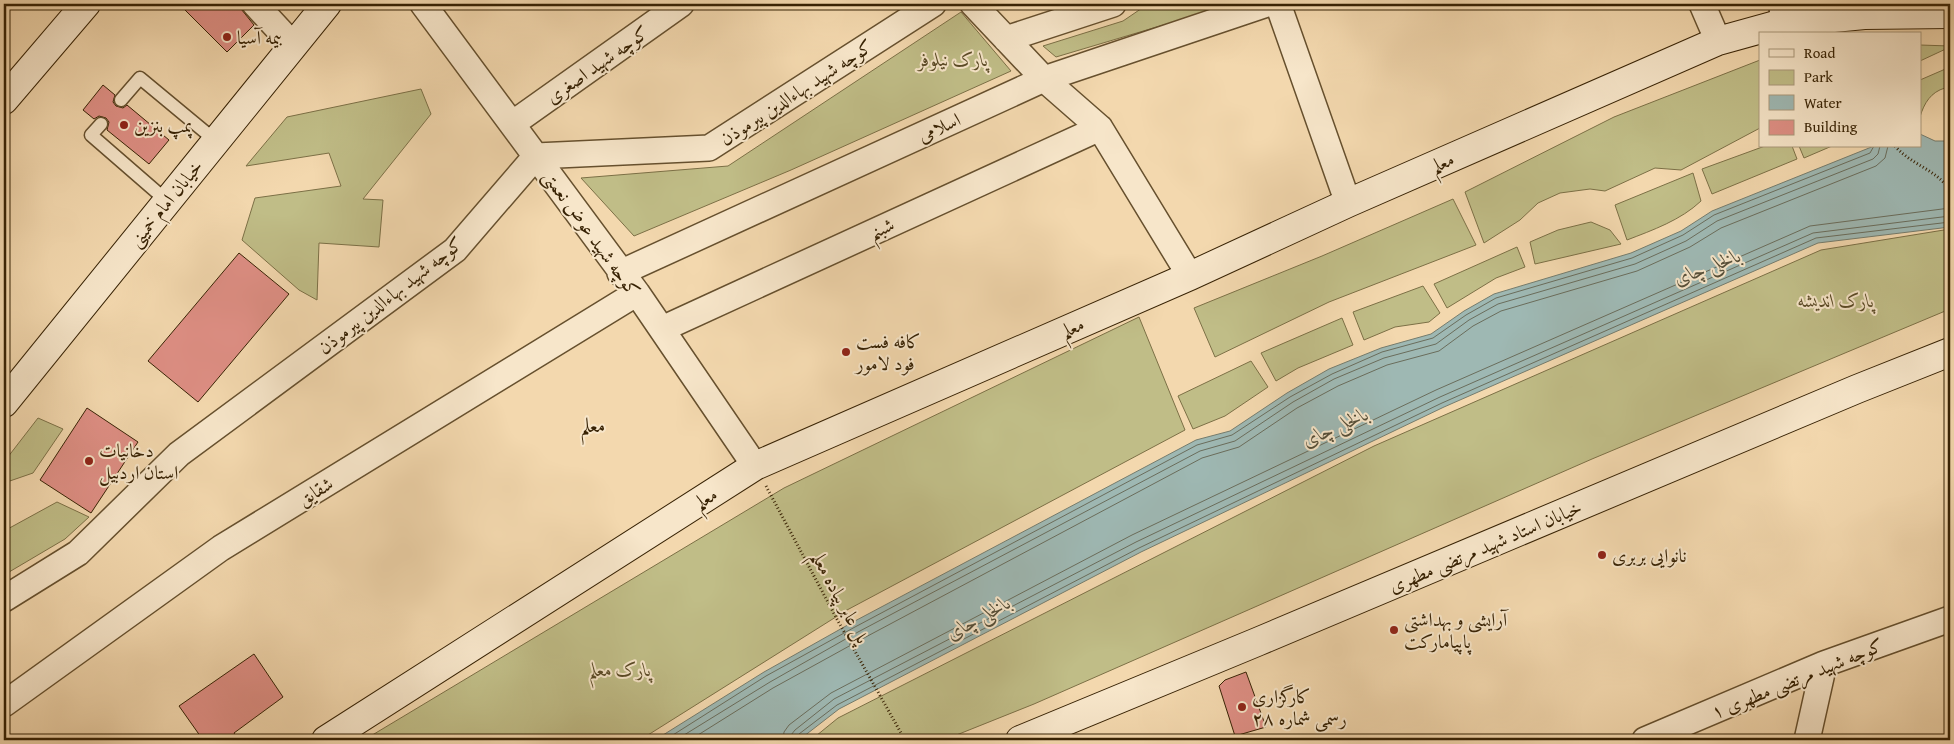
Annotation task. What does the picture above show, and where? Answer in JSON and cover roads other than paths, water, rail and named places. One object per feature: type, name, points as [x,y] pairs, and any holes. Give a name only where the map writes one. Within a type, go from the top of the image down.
[{"type":"main road","points":[[4,100],[86,4]]},
{"type":"main road","name":"خیابان امام خمینی","points":[[4,403],[327,4]]},
{"type":"main road","points":[[1864,15],[1892,4]]},
{"type":"main road","name":"معلم","points":[[326,740],[755,466],[1190,276],[1348,203],[1782,13],[1864,15]]},
{"type":"main road","points":[[1864,15],[1950,14]]},
{"type":"main road","name":"خیابان استاد شهید مرتضی مطهری","points":[[1020,740],[1848,392],[1950,352]]},
{"type":"street","points":[[255,4],[294,45]]},
{"type":"street","name":"کوچه شهید عوض نعمتی","points":[[423,4],[620,273],[637,293],[755,466]]},
{"type":"street","name":"کوچه شهید اصغری","points":[[512,124],[679,4]]},
{"type":"street","name":"کوچه شهید بهاءالدین پیرموذن","points":[[4,599],[78,553],[179,454],[455,250],[536,156],[709,148],[934,4]]},
{"type":"street","points":[[973,4],[1044,79],[1100,128],[1190,276]]},
{"type":"street","points":[[1006,40],[1113,4]]},
{"type":"street","name":"اسلامی","points":[[620,273],[1044,79],[1267,4]]},
{"type":"street","points":[[1278,4],[1348,203]]},
{"type":"street","points":[[1702,4],[1718,41]]},
{"type":"street","name":"شبنم","points":[[662,329],[1100,128]]},
{"type":"street","name":"شقایق","points":[[4,704],[221,548],[637,293]]},
{"type":"street","name":"کوچه شهید مرتضی مطهری ۱","points":[[1645,740],[1824,664],[1950,619]]},
{"type":"street","points":[[1806,740],[1824,664]]},
{"type":"lane","points":[[121,100],[140,78],[216,141]]},
{"type":"lane","points":[[100,124],[92,135],[167,201]]},
{"type":"water","name":"بالخلی چای","points":[[1922,135],[1935,141],[1950,141],[1950,227],[1818,243],[1444,407],[1141,552],[839,709],[799,740],[655,740],[764,672],[853,622],[1196,440],[1230,431],[1287,393],[1329,369],[1381,348],[1431,334],[1464,311],[1494,294],[1631,253],[1681,231],[1712,211],[1869,148],[1922,148]]},
{"type":"place","name":"بیمه آسیا","points":[[227,37]]},
{"type":"place","name":"پمپ بنزین","points":[[124,125]]},
{"type":"place","name":"کافه فست فود لامور","points":[[846,352]]},
{"type":"place","name":"دخانیات استان اردبیل","points":[[89,461]]},
{"type":"place","name":"نانوایی بربری","points":[[1602,555]]},
{"type":"place","name":"آرایشی و بهداشتی پاپیامارکت","points":[[1394,630]]},
{"type":"place","name":"کارگزاری رسمی شماره ۲۸","points":[[1242,707]]},
{"type":"district","name":"معلم","points":[[593,424]]},
{"type":"park label","name":"پارک نیلوفر","points":[[953,59]]},
{"type":"park label","name":"پارک اندیشه","points":[[1836,300]]},
{"type":"park label","name":"پارک معلم","points":[[620,669]]}]
